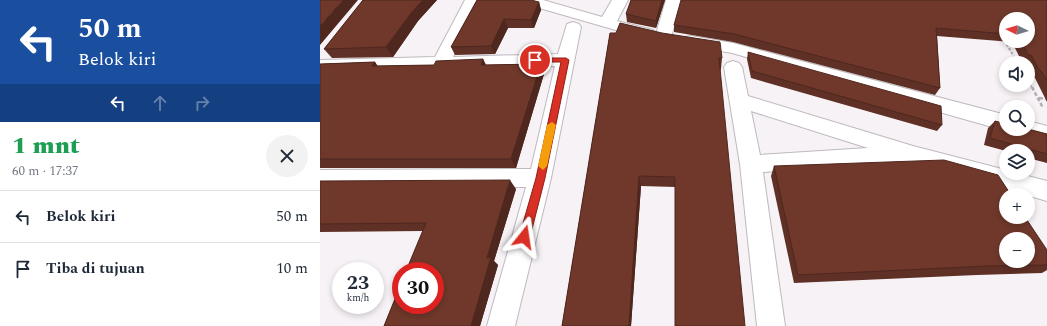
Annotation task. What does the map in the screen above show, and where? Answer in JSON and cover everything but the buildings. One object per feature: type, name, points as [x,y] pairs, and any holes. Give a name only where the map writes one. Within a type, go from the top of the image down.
[{"type":"street","points":[[442,62],[473,0]]},
{"type":"street","points":[[527,0],[607,24],[663,37],[734,48],[999,121]]},
{"type":"street","points":[[607,24],[620,0]]},
{"type":"street","points":[[663,37],[674,0]]},
{"type":"street","points":[[501,326],[540,178],[573,27]]},
{"type":"street","points":[[322,59],[442,62],[566,60]]},
{"type":"street","points":[[734,67],[738,100],[751,164],[771,326]]},
{"type":"street","points":[[738,100],[914,154],[1047,191]]},
{"type":"street","points":[[1035,131],[1047,134]]},
{"type":"street","points":[[751,164],[914,154]]},
{"type":"street","points":[[320,179],[540,178]]},
{"type":"path","points":[[1035,92],[1044,109]]},
{"type":"path","points":[[1038,98],[1047,99]]},
{"type":"slow traffic","points":[[543,166],[552,125]]},
{"type":"route","points":[[524,237],[540,178],[566,60],[535,60]]}]
